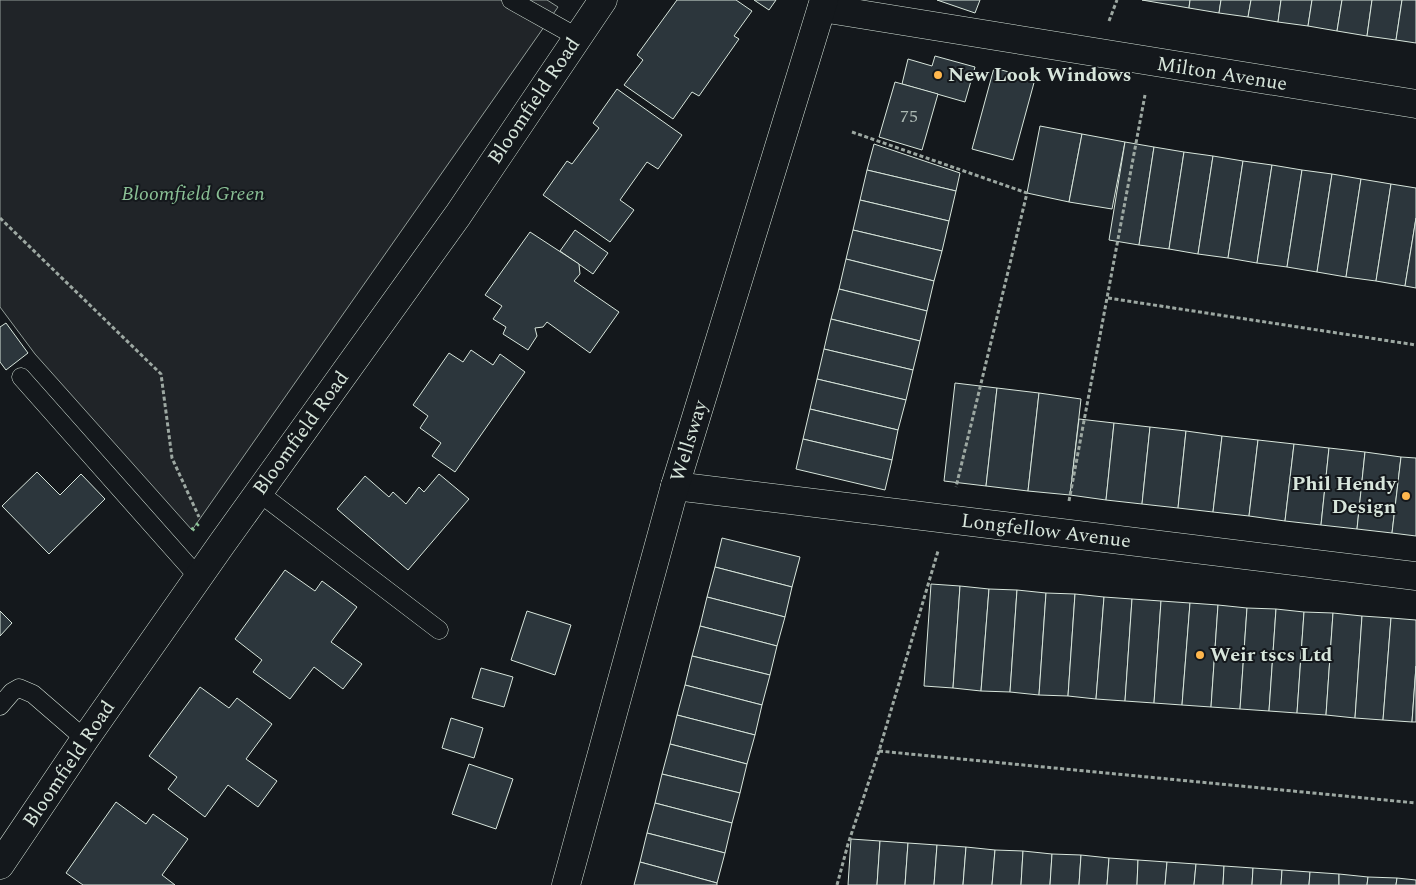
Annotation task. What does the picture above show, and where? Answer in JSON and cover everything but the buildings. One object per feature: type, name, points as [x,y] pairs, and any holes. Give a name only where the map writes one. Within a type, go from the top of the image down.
[{"type":"street","name":"Bloomfield Road","points":[[0,864],[258,492],[458,215],[603,0]]},
{"type":"street","name":"Milton Avenue","points":[[823,4],[1152,62],[1416,104]]},
{"type":"street","name":"Wellsway","points":[[566,885],[675,486],[823,4]]},
{"type":"street","name":"Longfellow Avenue","points":[[675,486],[1416,576]]},
{"type":"lane","points":[[511,0],[577,37]]},
{"type":"lane","points":[[20,377],[199,578]]},
{"type":"lane","points":[[258,492],[438,630]]},
{"type":"lane","points":[[0,706],[12,692],[19,688],[33,694],[85,739]]},
{"type":"path","points":[[1063,534],[1152,62]]},
{"type":"path","points":[[838,885],[848,844],[879,751],[948,519],[1027,193],[852,132]]},
{"type":"path","points":[[0,218],[161,374],[172,458],[201,521],[221,545]]},
{"type":"path","points":[[1108,298],[1416,345]]},
{"type":"path","points":[[879,751],[1416,804]]},
{"type":"green space","name":"Bloomfield Green","points":[[0,0],[547,0],[558,7],[192,530],[35,354],[0,307]]},
{"type":"hedge","points":[[192,530],[201,521]]},
{"type":"place","name":"New Look Windows","points":[[938,75]]},
{"type":"place","name":"Phil Hendy Design","points":[[1406,496]]},
{"type":"place","name":"Weir tscs Ltd","points":[[1200,655]]}]
